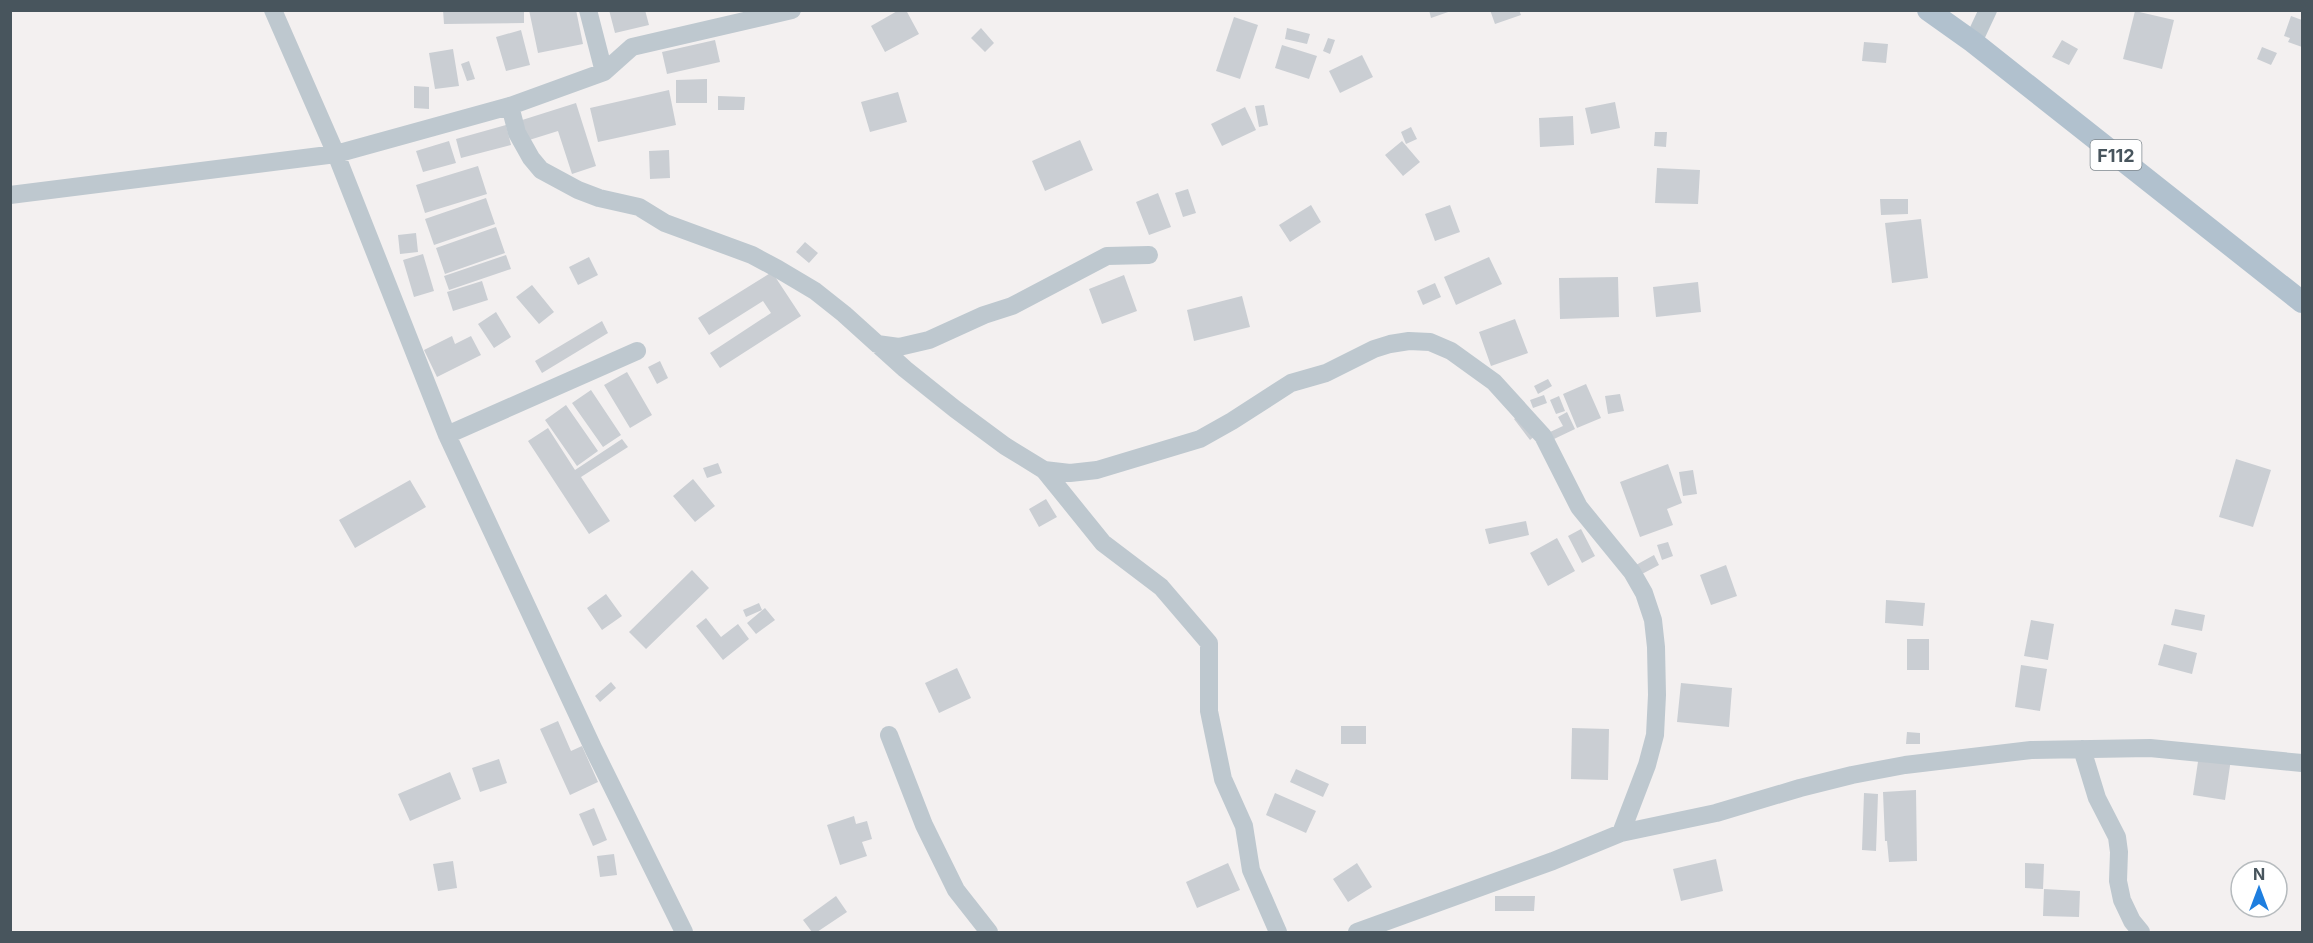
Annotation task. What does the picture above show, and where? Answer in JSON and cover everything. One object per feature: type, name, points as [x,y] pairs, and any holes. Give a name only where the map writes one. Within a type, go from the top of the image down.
[{"type":"main road","name":"F112","points":[[1928,10],[1973,42],[2302,302]]},
{"type":"street","points":[[273,10],[336,154],[447,435],[594,750],[684,933]]},
{"type":"street","points":[[588,10],[604,72]]},
{"type":"street","points":[[10,195],[336,154],[510,106],[604,72],[632,47],[792,10]]},
{"type":"street","points":[[1973,42],[1988,10]]},
{"type":"street","points":[[510,106],[517,133],[531,158],[541,170],[578,190],[599,198],[639,207],[665,223],[752,255],[815,291],[955,409],[1005,446],[1044,470],[1102,543],[1161,587],[1209,643],[1209,711],[1223,779],[1244,826],[1251,870],[1278,933]]},
{"type":"street","points":[[877,344],[899,347],[929,340],[984,315],[1012,306],[1107,256],[1149,255]]},
{"type":"street","points":[[1044,470],[1070,473],[1097,470],[1200,439],[1291,383],[1326,373],[1374,349],[1390,344],[1409,341],[1430,342],[1451,351],[1494,382],[1543,436],[1580,507],[1626,564],[1644,593],[1653,620],[1656,647],[1655,735],[1647,765],[1621,833]]},
{"type":"street","points":[[447,435],[637,351]]},
{"type":"street","points":[[889,735],[924,825],[956,890],[989,933]]},
{"type":"street","points":[[1357,933],[1553,861],[1621,833],[1716,813],[1800,788],[1873,771],[2001,753],[2082,749],[2150,748],[2302,763]]},
{"type":"street","points":[[2082,749],[2097,798],[2117,837],[2118,881],[2122,900],[2132,921],[2141,933]]},
{"type":"building","points":[[443,10],[524,10],[524,23],[444,24]]},
{"type":"building","points":[[529,10],[576,10],[583,44],[538,53]]},
{"type":"building","points":[[609,10],[645,10],[649,25],[615,33]]},
{"type":"building","points":[[899,10],[906,10],[919,34],[885,52],[871,26]]},
{"type":"building","points":[[1429,10],[1451,10],[1451,11],[1431,18]]},
{"type":"building","points":[[1490,10],[1519,10],[1521,15],[1495,24]]},
{"type":"building","points":[[2135,11],[2174,20],[2162,69],[2123,59]]},
{"type":"building","points":[[2291,16],[2302,20],[2302,47],[2288,42],[2290,38],[2284,36]]},
{"type":"building","points":[[1234,17],[1258,25],[1240,79],[1216,71]]},
{"type":"building","points":[[981,28],[994,43],[985,52],[971,38]]},
{"type":"building","points":[[1287,28],[1310,34],[1307,44],[1285,39]]},
{"type":"building","points":[[521,30],[530,65],[506,71],[496,37]]},
{"type":"building","points":[[1328,38],[1335,40],[1330,54],[1323,51]]},
{"type":"building","points":[[715,40],[720,62],[667,74],[662,52]]},
{"type":"building","points":[[2062,40],[2078,49],[2069,65],[2052,57]]},
{"type":"building","points":[[1864,42],[1888,44],[1886,63],[1862,61]]},
{"type":"building","points":[[1282,45],[1317,56],[1309,79],[1275,68]]},
{"type":"building","points":[[2262,47],[2277,53],[2271,65],[2257,59]]},
{"type":"building","points":[[453,49],[459,86],[435,89],[429,53]]},
{"type":"building","points":[[1362,55],[1373,77],[1340,93],[1329,71]]},
{"type":"building","points":[[469,61],[475,79],[467,81],[461,64]]},
{"type":"building","points":[[707,79],[707,103],[676,103],[676,80]]},
{"type":"building","points":[[414,86],[429,87],[429,109],[414,108]]},
{"type":"building","points":[[669,90],[676,125],[598,142],[590,108]]},
{"type":"building","points":[[898,92],[907,122],[870,132],[861,102]]},
{"type":"building","points":[[718,96],[745,97],[744,110],[718,110]]},
{"type":"building","points":[[1615,102],[1620,128],[1591,134],[1585,108]]},
{"type":"building","points":[[576,103],[596,166],[572,174],[558,131],[526,141],[519,121]]},
{"type":"building","points":[[1264,105],[1268,125],[1259,127],[1255,106]]},
{"type":"building","points":[[1245,107],[1256,130],[1222,146],[1211,124]]},
{"type":"building","points":[[1573,116],[1574,145],[1540,147],[1539,118]]},
{"type":"building","points":[[506,125],[511,145],[461,158],[456,139]]},
{"type":"building","points":[[1411,127],[1417,139],[1406,144],[1401,132]]},
{"type":"building","points":[[1655,132],[1667,132],[1666,147],[1654,146]]},
{"type":"building","points":[[1080,140],[1093,170],[1045,191],[1032,161]]},
{"type":"building","points":[[449,141],[456,163],[423,172],[416,151]]},
{"type":"building","points":[[1402,141],[1420,162],[1403,176],[1385,155]]},
{"type":"building","points":[[669,150],[670,178],[650,179],[649,151]]},
{"type":"building","points":[[478,166],[487,194],[425,213],[416,185]]},
{"type":"building","points":[[1657,168],[1700,170],[1698,204],[1655,203]]},
{"type":"building","points":[[1188,189],[1196,213],[1183,217],[1175,193]]},
{"type":"building","points":[[1158,193],[1171,227],[1149,235],[1136,202]]},
{"type":"building","points":[[486,198],[495,224],[434,245],[425,219]]},
{"type":"building","points":[[1880,199],[1908,199],[1908,214],[1881,215]]},
{"type":"building","points":[[1311,205],[1321,222],[1290,242],[1279,225]]},
{"type":"building","points":[[1450,205],[1460,232],[1435,241],[1425,214]]},
{"type":"building","points":[[1921,219],[1928,278],[1892,283],[1885,223]]},
{"type":"building","points":[[496,227],[505,253],[445,274],[436,248]]},
{"type":"building","points":[[416,233],[418,252],[400,254],[398,235]]},
{"type":"building","points":[[805,242],[818,253],[809,263],[796,252]]},
{"type":"building","points":[[423,254],[434,291],[414,297],[403,260]]},
{"type":"building","points":[[506,255],[511,269],[449,290],[444,276]]},
{"type":"building","points":[[589,257],[598,275],[578,285],[569,267]]},
{"type":"building","points":[[1489,257],[1502,284],[1456,305],[1444,277]]},
{"type":"building","points":[[772,272],[801,316],[720,368],[710,353],[771,313],[763,301],[709,335],[698,318]]},
{"type":"building","points":[[1124,275],[1137,311],[1102,324],[1089,289]]},
{"type":"building","points":[[1618,277],[1619,317],[1560,319],[1559,278]]},
{"type":"building","points":[[482,281],[488,300],[453,311],[447,292]]},
{"type":"building","points":[[1698,282],[1701,312],[1656,317],[1653,287]]},
{"type":"building","points":[[1435,283],[1441,297],[1423,305],[1417,291]]},
{"type":"building","points":[[532,285],[554,312],[539,324],[516,297]]},
{"type":"building","points":[[1242,296],[1250,327],[1194,341],[1187,310]]},
{"type":"building","points":[[496,312],[511,337],[494,348],[478,324]]},
{"type":"building","points":[[1515,319],[1528,353],[1491,366],[1479,332]]},
{"type":"building","points":[[602,321],[608,333],[542,373],[535,361]]},
{"type":"building","points":[[452,336],[455,344],[471,336],[481,355],[437,377],[424,350]]},
{"type":"building","points":[[660,361],[668,378],[657,384],[648,367]]},
{"type":"building","points":[[627,372],[652,415],[630,428],[604,385]]},
{"type":"building","points":[[1548,379],[1552,386],[1538,394],[1534,386]]},
{"type":"building","points":[[1586,384],[1601,418],[1577,428],[1563,394]]},
{"type":"building","points":[[591,390],[621,435],[603,447],[572,403]]},
{"type":"building","points":[[1620,394],[1624,411],[1608,414],[1605,396]]},
{"type":"building","points":[[1544,395],[1547,403],[1533,408],[1530,400]]},
{"type":"building","points":[[1559,396],[1565,411],[1556,414],[1550,400]]},
{"type":"building","points":[[566,405],[598,451],[577,466],[545,420]]},
{"type":"building","points":[[1567,412],[1575,429],[1554,439],[1550,432],[1563,426],[1558,417]]},
{"type":"building","points":[[1521,414],[1537,434],[1530,440],[1514,419]]},
{"type":"building","points":[[548,428],[575,470],[622,439],[628,447],[581,477],[610,521],[589,534],[528,441]]},
{"type":"building","points":[[2236,459],[2271,470],[2253,527],[2219,517]]},
{"type":"building","points":[[718,463],[722,473],[707,478],[703,468]]},
{"type":"building","points":[[1668,464],[1682,503],[1667,509],[1673,525],[1640,537],[1620,482]]},
{"type":"building","points":[[1693,470],[1697,494],[1683,496],[1679,472]]},
{"type":"building","points":[[693,479],[715,506],[695,522],[673,496]]},
{"type":"building","points":[[410,480],[426,507],[355,548],[339,520]]},
{"type":"building","points":[[1046,499],[1057,517],[1039,527],[1029,509]]},
{"type":"building","points":[[1526,521],[1529,535],[1489,544],[1485,529]]},
{"type":"building","points":[[1581,529],[1595,556],[1582,563],[1568,536]]},
{"type":"building","points":[[1557,538],[1575,571],[1548,586],[1530,553]]},
{"type":"building","points":[[1668,542],[1673,556],[1662,560],[1657,545]]},
{"type":"building","points":[[1654,555],[1659,565],[1642,574],[1636,565]]},
{"type":"building","points":[[1726,565],[1737,596],[1711,605],[1700,575]]},
{"type":"building","points":[[692,570],[709,588],[646,649],[629,632]]},
{"type":"building","points":[[606,594],[622,616],[602,630],[587,608]]},
{"type":"building","points":[[1886,600],[1925,603],[1923,626],[1885,623]]},
{"type":"building","points":[[759,603],[762,610],[746,617],[743,610]]},
{"type":"building","points":[[765,608],[775,620],[756,634],[747,623]]},
{"type":"building","points":[[2175,609],[2205,615],[2202,631],[2171,625]]},
{"type":"building","points":[[706,618],[721,637],[738,624],[749,639],[723,660],[696,626]]},
{"type":"building","points":[[2031,620],[2054,624],[2048,660],[2024,656]]},
{"type":"building","points":[[1907,639],[1929,639],[1929,670],[1907,670]]},
{"type":"building","points":[[2164,644],[2197,653],[2192,674],[2158,665]]},
{"type":"building","points":[[2021,665],[2047,669],[2040,711],[2015,707]]},
{"type":"building","points":[[957,668],[971,698],[939,713],[925,683]]},
{"type":"building","points":[[611,682],[616,688],[600,702],[595,696]]},
{"type":"building","points":[[1681,683],[1732,688],[1729,727],[1677,722]]},
{"type":"building","points":[[558,721],[571,751],[582,746],[598,782],[570,795],[540,729]]},
{"type":"building","points":[[1341,726],[1366,726],[1366,744],[1341,744]]},
{"type":"building","points":[[1572,728],[1609,729],[1608,780],[1571,779]]},
{"type":"building","points":[[1907,732],[1920,733],[1920,744],[1906,744]]},
{"type":"building","points":[[2199,755],[2231,759],[2225,800],[2193,795]]},
{"type":"building","points":[[499,759],[507,783],[480,792],[472,768]]},
{"type":"building","points":[[1296,769],[1329,784],[1323,797],[1290,782]]},
{"type":"building","points":[[450,772],[461,799],[410,821],[398,794]]},
{"type":"building","points":[[1916,790],[1917,861],[1889,862],[1887,841],[1885,841],[1883,792]]},
{"type":"building","points":[[1275,793],[1316,811],[1306,833],[1266,815]]},
{"type":"building","points":[[1864,793],[1878,794],[1876,851],[1862,850]]},
{"type":"building","points":[[594,808],[607,840],[593,846],[579,814]]},
{"type":"building","points":[[854,816],[856,824],[867,821],[872,839],[862,842],[867,856],[840,865],[827,825]]},
{"type":"building","points":[[614,854],[617,875],[600,877],[597,856]]},
{"type":"building","points":[[1716,859],[1723,891],[1681,901],[1673,869]]},
{"type":"building","points":[[453,861],[457,888],[438,891],[433,864]]},
{"type":"building","points":[[1228,863],[1240,890],[1197,908],[1186,882]]},
{"type":"building","points":[[1357,863],[1372,887],[1348,902],[1333,879]]},
{"type":"building","points":[[2025,863],[2044,864],[2043,889],[2025,888]]},
{"type":"building","points":[[2044,889],[2080,891],[2079,917],[2043,916]]},
{"type":"building","points":[[836,896],[847,912],[817,932],[812,932],[803,920]]},
{"type":"building","points":[[1495,896],[1535,896],[1534,911],[1495,911]]}]
